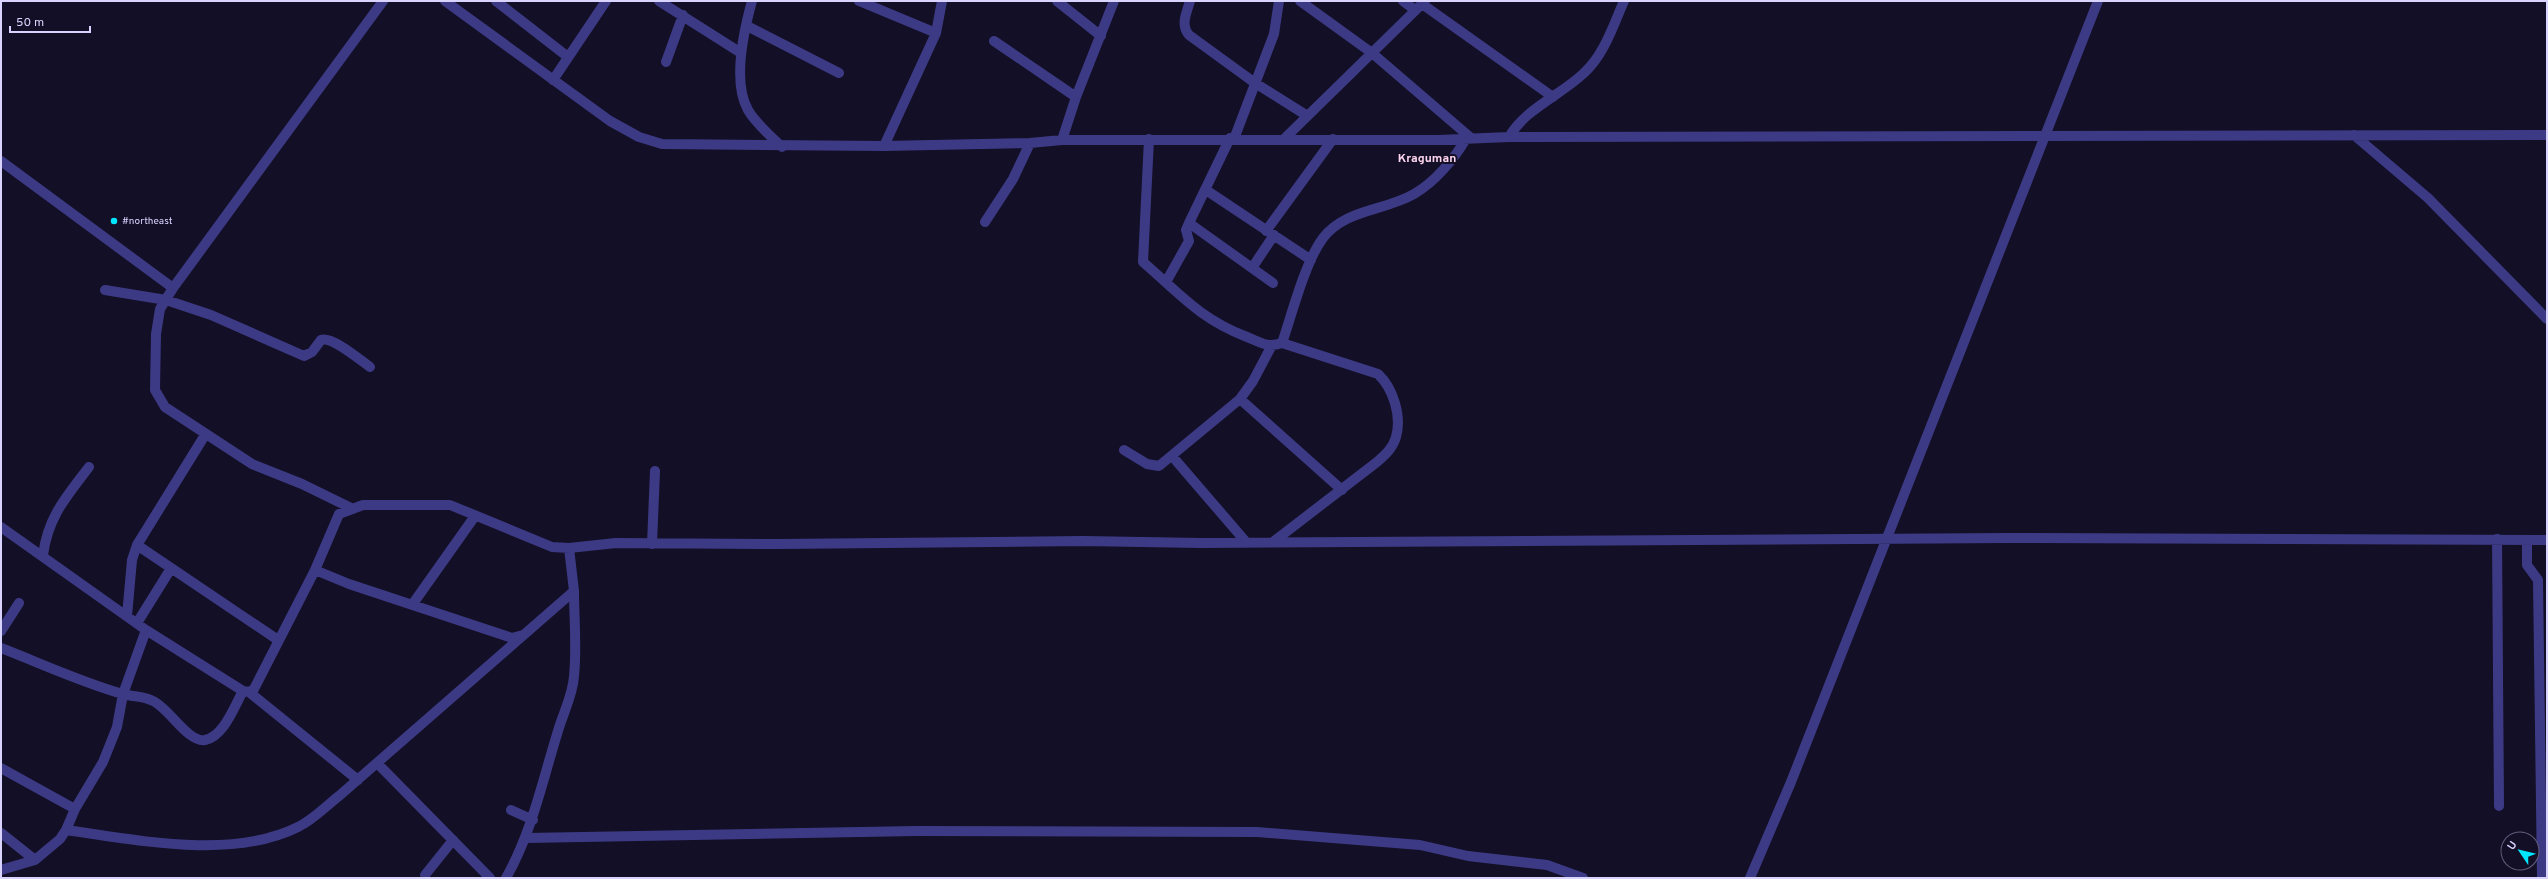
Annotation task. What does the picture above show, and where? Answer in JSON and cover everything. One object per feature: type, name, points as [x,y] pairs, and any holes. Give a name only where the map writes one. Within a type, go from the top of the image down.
[{"type":"street","points":[[352,508],[302,484],[252,464],[205,435],[164,407],[155,390],[156,334],[160,309],[173,288],[382,1]]},
{"type":"street","points":[[445,1],[625,131],[662,144],[782,147],[1030,143],[1062,140],[1232,138],[1469,139],[1509,137],[2046,135],[2547,135]]},
{"type":"street","points":[[496,1],[568,57]]},
{"type":"street","points":[[553,80],[606,1]]},
{"type":"street","points":[[660,1],[741,53]]},
{"type":"street","points":[[752,1],[741,53],[740,70],[748,110],[782,147]]},
{"type":"street","points":[[859,1],[936,33]]},
{"type":"street","points":[[884,146],[936,33],[942,1]]},
{"type":"street","points":[[1057,1],[1101,36]]},
{"type":"street","points":[[1062,140],[1076,97],[1114,1]]},
{"type":"street","points":[[1190,1],[1184,23],[1185,30],[1255,83],[1306,115]]},
{"type":"street","points":[[1166,282],[1189,241],[1190,238],[1186,230],[1232,138],[1255,83],[1274,34],[1279,1]]},
{"type":"street","points":[[1300,1],[1372,53],[1469,139]]},
{"type":"street","points":[[1403,1],[1420,5],[1553,97]]},
{"type":"street","points":[[1509,137],[1518,124],[1584,73],[1600,54],[1624,1]]},
{"type":"street","points":[[1750,878],[1791,782],[2098,1]]},
{"type":"street","points":[[1284,139],[1306,115],[1372,53],[1420,5]]},
{"type":"street","points":[[666,62],[683,15]]},
{"type":"street","points":[[747,26],[839,73]]},
{"type":"street","points":[[994,41],[1076,97]]},
{"type":"street","points":[[2354,135],[2428,198],[2547,319]]},
{"type":"street","points":[[1149,139],[1142,253],[1143,262],[1197,312],[1222,327],[1271,347]]},
{"type":"street","points":[[1252,268],[1270,233],[1332,139]]},
{"type":"street","points":[[1282,343],[1311,260],[1322,238],[1336,226],[1351,217],[1414,194],[1436,176],[1469,139]]},
{"type":"street","points":[[985,222],[1013,179],[1030,143]]},
{"type":"street","points":[[1,161],[173,288]]},
{"type":"street","points":[[1206,190],[1311,260]]},
{"type":"street","points":[[1189,223],[1273,283]]},
{"type":"street","points":[[105,290],[166,300],[210,315],[304,356],[312,352],[321,340],[326,339],[337,344],[370,367]]},
{"type":"street","points":[[1124,450],[1154,466],[1159,466],[1240,399],[1253,381],[1271,347],[1282,343],[1378,374],[1386,381],[1392,394],[1397,416],[1396,437],[1389,451],[1342,490],[1273,542]]},
{"type":"street","points":[[1240,399],[1342,490]]},
{"type":"street","points":[[127,616],[132,560],[137,545],[205,435]]},
{"type":"street","points":[[1172,456],[1246,542]]},
{"type":"street","points":[[43,555],[46,533],[58,510],[89,467]]},
{"type":"street","points":[[652,544],[655,471]]},
{"type":"street","points":[[1,648],[123,694],[152,700],[165,709],[190,736],[203,740],[215,736],[246,692],[254,689],[315,570],[339,514],[363,505],[450,505],[552,547],[569,548],[616,543],[1886,539],[2547,540]]},
{"type":"street","points":[[412,605],[475,516]]},
{"type":"street","points":[[1,527],[43,555],[137,624],[246,692],[358,780]]},
{"type":"street","points":[[2497,539],[2499,806]]},
{"type":"street","points":[[2527,540],[2527,565],[2538,580],[2542,878]]},
{"type":"street","points":[[137,545],[170,570],[278,640]]},
{"type":"street","points":[[506,878],[526,838],[533,820],[573,685],[576,612],[569,548]]},
{"type":"street","points":[[137,624],[170,570]]},
{"type":"street","points":[[315,570],[348,584],[512,638],[524,635]]},
{"type":"street","points":[[66,830],[142,840],[222,846],[254,841],[298,827],[358,780],[574,591]]},
{"type":"street","points":[[1,631],[19,603]]},
{"type":"street","points":[[1,870],[35,860],[60,839],[66,830],[75,809],[103,762],[117,727],[123,694],[146,630]]},
{"type":"street","points":[[377,763],[490,878]]},
{"type":"street","points":[[1,768],[75,809]]},
{"type":"street","points":[[511,810],[533,820]]},
{"type":"street","points":[[526,838],[917,830],[1257,832],[1420,844],[1468,856],[1547,865],[1583,878]]},
{"type":"street","points":[[1,833],[35,860]]},
{"type":"street","points":[[426,875],[453,840]]},
{"type":"place","name":"#northeast","points":[[114,221]]},
{"type":"district","name":"Kraguman","points":[[1427,159]]}]
